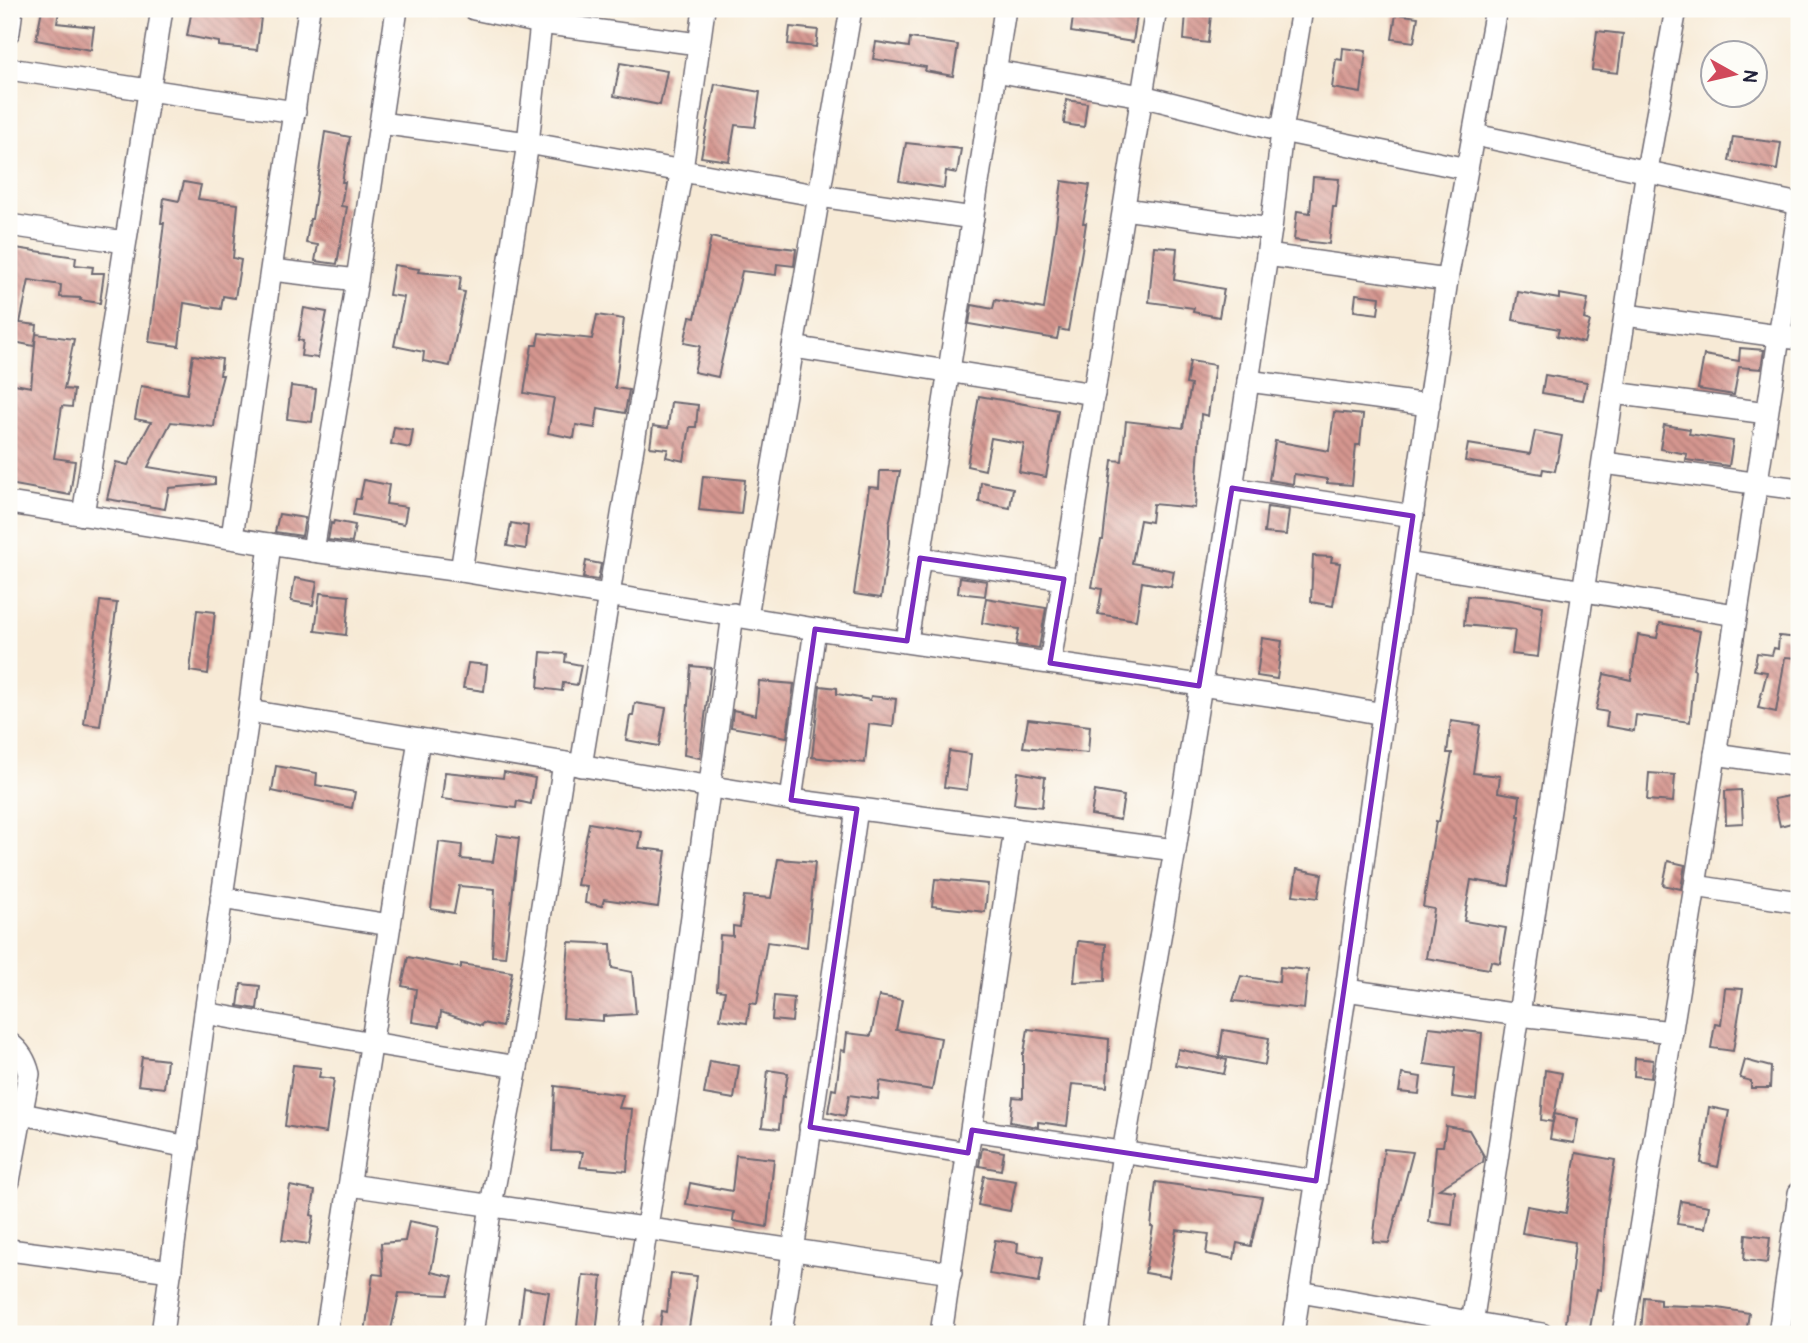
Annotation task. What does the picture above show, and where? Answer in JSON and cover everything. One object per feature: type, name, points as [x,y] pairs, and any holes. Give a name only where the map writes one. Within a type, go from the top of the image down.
[{"type":"street","points":[[9,32],[12,9]]},
{"type":"street","points":[[83,515],[162,9]]},
{"type":"street","points":[[232,537],[309,9]]},
{"type":"street","points":[[313,551],[397,9]]},
{"type":"street","points":[[474,9],[540,16],[698,44]]},
{"type":"street","points":[[472,1334],[491,1205],[573,765],[609,595],[653,325],[682,170],[704,9]]},
{"type":"street","points":[[630,1334],[667,1100],[710,787],[740,615],[793,347],[851,9]]},
{"type":"street","points":[[907,641],[1005,9]]},
{"type":"street","points":[[1050,663],[1156,9]]},
{"type":"street","points":[[1097,1334],[1123,1153],[1233,488],[1271,229],[1282,131],[1302,9]]},
{"type":"street","points":[[1293,1334],[1346,990],[1383,714],[1447,280],[1496,9]]},
{"type":"street","points":[[1472,1324],[1647,170],[1676,9]]},
{"type":"street","points":[[461,571],[528,143],[540,16]]},
{"type":"street","points":[[9,69],[295,112]]},
{"type":"street","points":[[995,71],[1142,96],[1282,131],[1467,169]]},
{"type":"street","points":[[380,123],[528,143],[820,196],[972,219]]},
{"type":"street","points":[[1475,135],[1647,170],[1799,205],[1789,337],[1767,413],[1623,1334]]},
{"type":"street","points":[[1124,209],[1271,229]]},
{"type":"street","points":[[9,225],[125,242]]},
{"type":"street","points":[[1267,255],[1447,280]]},
{"type":"street","points":[[272,270],[357,280]]},
{"type":"street","points":[[1626,315],[1789,337]]},
{"type":"street","points":[[793,347],[1094,394]]},
{"type":"street","points":[[1248,381],[1429,405]]},
{"type":"street","points":[[1614,393],[1767,413]]},
{"type":"street","points":[[1604,463],[1799,489]]},
{"type":"street","points":[[1233,488],[1413,516]]},
{"type":"street","points":[[9,503],[313,551],[461,571],[815,629],[1383,714]]},
{"type":"street","points":[[162,1334],[270,544]]},
{"type":"street","points":[[920,558],[1064,579]]},
{"type":"street","points":[[1407,563],[1736,615]]},
{"type":"street","points":[[791,800],[815,629]]},
{"type":"street","points":[[249,710],[791,800],[1175,850]]},
{"type":"street","points":[[326,1334],[419,739]]},
{"type":"street","points":[[1715,754],[1799,766]]},
{"type":"street","points":[[781,1334],[857,809]]},
{"type":"street","points":[[941,1334],[1014,829]]},
{"type":"street","points":[[1695,886],[1799,902]]},
{"type":"street","points":[[221,898],[390,925]]},
{"type":"street","points":[[1346,990],[1519,1015],[1672,1032]]},
{"type":"street","points":[[205,1013],[517,1067]]},
{"type":"street","points":[[9,1043],[22,1055],[29,1074],[9,1181]]},
{"type":"street","points":[[22,1114],[188,1147]]},
{"type":"street","points":[[810,1127],[968,1153]]},
{"type":"street","points":[[972,1130],[1316,1181]]},
{"type":"street","points":[[350,1185],[951,1273]]},
{"type":"street","points":[[1779,1334],[1799,1193]]},
{"type":"street","points":[[9,1250],[171,1271]]},
{"type":"street","points":[[1299,1292],[1542,1334]]},
{"type":"highlighted area","points":[[1232,488],[1413,516],[1316,1181],[972,1130],[968,1153],[810,1127],[857,809],[791,800],[815,629],[907,641],[920,558],[1064,579],[1050,663],[1199,686]]},
{"type":"building","points":[[42,9],[59,11],[57,23],[94,27],[91,50],[36,40]]},
{"type":"building","points":[[192,9],[262,9],[257,50],[219,46],[219,42],[187,36]]},
{"type":"building","points":[[1074,9],[1120,9],[1120,12],[1137,15],[1133,42],[1071,32]]},
{"type":"building","points":[[1186,12],[1211,15],[1208,43],[1184,40]]},
{"type":"building","points":[[1396,14],[1418,17],[1414,42],[1392,39]]},
{"type":"building","points":[[790,27],[818,30],[816,47],[788,44]]},
{"type":"building","points":[[1597,31],[1623,34],[1618,73],[1592,70]]},
{"type":"building","points":[[910,38],[958,45],[953,76],[925,71],[926,67],[873,59],[876,42],[909,47]]},
{"type":"building","points":[[1343,48],[1366,51],[1361,93],[1332,88],[1336,59],[1342,60]]},
{"type":"building","points":[[620,63],[667,71],[660,105],[614,96]]},
{"type":"building","points":[[715,84],[760,92],[755,127],[735,125],[729,161],[701,157]]},
{"type":"building","points":[[1066,100],[1087,103],[1084,127],[1064,124]]},
{"type":"building","points":[[325,132],[350,137],[342,182],[345,182],[341,206],[347,207],[337,264],[315,261],[318,245],[306,243]]},
{"type":"building","points":[[1733,137],[1781,143],[1777,170],[1729,161]]},
{"type":"building","points":[[906,143],[961,149],[957,173],[946,171],[944,188],[899,181]]},
{"type":"building","points":[[1313,177],[1339,179],[1329,244],[1294,240],[1297,211],[1310,213]]},
{"type":"building","points":[[1062,181],[1090,185],[1068,331],[1059,329],[1057,339],[969,324],[972,305],[993,309],[995,300],[1044,309]]},
{"type":"building","points":[[184,182],[201,185],[198,199],[238,204],[233,258],[241,260],[235,298],[223,296],[221,309],[184,303],[179,346],[149,342],[164,223],[161,223],[164,198],[179,201]]},
{"type":"building","points":[[711,237],[796,249],[794,266],[777,264],[776,275],[742,271],[718,377],[694,372],[700,346],[684,343],[690,317],[695,318]]},
{"type":"building","points":[[1154,246],[1177,248],[1174,280],[1224,289],[1219,317],[1193,312],[1194,308],[1149,302]]},
{"type":"building","points":[[9,247],[76,257],[75,265],[93,267],[92,273],[104,273],[100,303],[80,300],[81,298],[60,297],[61,285],[29,280],[20,323],[37,325],[34,346],[9,341]]},
{"type":"building","points":[[394,265],[419,269],[418,272],[461,276],[459,291],[465,292],[450,366],[423,361],[424,352],[394,346],[404,297],[389,295]]},
{"type":"building","points":[[1518,292],[1559,299],[1559,294],[1588,299],[1584,319],[1590,321],[1584,343],[1557,336],[1559,329],[1513,320]]},
{"type":"building","points":[[1356,294],[1380,297],[1378,314],[1354,311]]},
{"type":"building","points":[[304,308],[327,312],[318,358],[301,356],[303,341],[298,340]]},
{"type":"building","points":[[597,315],[624,319],[615,388],[629,390],[625,413],[598,408],[595,428],[576,425],[574,438],[548,433],[554,398],[524,393],[532,345],[537,345],[539,333],[592,339]]},
{"type":"building","points":[[36,334],[74,339],[64,389],[74,390],[72,407],[62,406],[54,458],[75,461],[70,495],[9,484],[9,383],[31,387]]},
{"type":"building","points":[[1740,348],[1764,350],[1761,369],[1739,367],[1734,395],[1698,389],[1704,355],[1739,361]]},
{"type":"building","points":[[193,355],[222,359],[220,375],[223,375],[214,427],[171,422],[148,467],[215,478],[215,484],[169,488],[165,509],[107,499],[116,462],[128,465],[151,422],[135,419],[141,386],[187,394]]},
{"type":"building","points":[[1190,361],[1215,365],[1208,416],[1201,414],[1195,508],[1153,504],[1151,522],[1140,520],[1132,563],[1174,571],[1171,587],[1142,582],[1136,620],[1098,614],[1102,589],[1092,587],[1103,540],[1112,460],[1122,461],[1126,421],[1183,428],[1191,385],[1186,384]]},
{"type":"building","points":[[1545,375],[1587,382],[1583,400],[1542,393]]},
{"type":"building","points":[[291,386],[316,389],[312,422],[287,419]]},
{"type":"building","points":[[979,396],[1058,410],[1046,477],[1019,472],[1024,444],[991,438],[985,470],[967,466]]},
{"type":"building","points":[[671,402],[698,405],[696,427],[690,427],[684,461],[666,457],[668,449],[650,447],[653,426],[668,428]]},
{"type":"building","points":[[1334,412],[1363,415],[1360,445],[1356,445],[1352,485],[1327,483],[1327,479],[1294,474],[1293,484],[1269,480],[1275,441],[1329,451]]},
{"type":"building","points":[[1664,425],[1690,429],[1689,434],[1733,441],[1729,466],[1686,460],[1687,454],[1660,449]]},
{"type":"building","points":[[394,427],[413,430],[410,448],[391,444]]},
{"type":"building","points":[[1535,431],[1562,436],[1555,471],[1543,469],[1542,474],[1465,461],[1468,444],[1530,454]]},
{"type":"building","points":[[880,471],[900,471],[889,525],[881,598],[854,594],[869,487],[879,488]]},
{"type":"building","points":[[703,476],[745,480],[741,514],[699,510]]},
{"type":"building","points":[[364,480],[389,485],[386,504],[407,507],[404,524],[353,515]]},
{"type":"building","points":[[981,482],[1013,488],[1010,508],[979,502]]},
{"type":"building","points":[[1267,507],[1289,510],[1286,535],[1264,533]]},
{"type":"building","points":[[279,514],[305,518],[302,536],[275,532]]},
{"type":"building","points":[[334,521],[355,525],[352,543],[328,540],[331,523]]},
{"type":"building","points":[[511,523],[528,526],[526,549],[507,546]]},
{"type":"building","points":[[1313,556],[1332,557],[1331,562],[1340,563],[1333,606],[1311,602]]},
{"type":"building","points":[[586,561],[601,564],[598,580],[583,578]]},
{"type":"building","points":[[960,577],[987,581],[985,596],[958,593]]},
{"type":"building","points":[[295,578],[317,582],[313,605],[291,601]]},
{"type":"building","points":[[320,593],[349,596],[346,635],[315,631]]},
{"type":"building","points":[[1467,596],[1543,606],[1538,657],[1512,654],[1515,630],[1464,625]]},
{"type":"building","points":[[986,598],[1046,608],[1039,648],[1016,645],[1019,629],[982,623]]},
{"type":"building","points":[[100,601],[117,603],[100,726],[84,724]]},
{"type":"building","points":[[197,610],[215,612],[208,674],[190,671]]},
{"type":"building","points":[[1660,623],[1700,631],[1693,669],[1690,722],[1636,715],[1634,731],[1606,726],[1608,712],[1596,710],[1604,674],[1631,680],[1638,635],[1657,638]]},
{"type":"building","points":[[1779,636],[1799,638],[1799,658],[1785,657],[1776,712],[1758,708],[1767,672],[1754,670],[1757,653],[1772,655],[1774,648],[1778,649]]},
{"type":"building","points":[[1262,638],[1282,641],[1277,679],[1257,676]]},
{"type":"building","points":[[541,652],[566,654],[565,662],[581,665],[577,685],[563,683],[562,691],[538,688]]},
{"type":"building","points":[[468,663],[487,665],[484,691],[463,688]]},
{"type":"building","points":[[691,666],[711,668],[700,758],[684,755]]},
{"type":"building","points":[[759,681],[794,684],[787,737],[731,727],[733,710],[756,715]]},
{"type":"building","points":[[820,686],[837,688],[837,694],[870,700],[871,696],[896,699],[893,727],[869,724],[865,763],[812,757]]},
{"type":"building","points":[[635,703],[666,708],[659,746],[626,740]]},
{"type":"building","points":[[1028,719],[1090,726],[1088,753],[1023,747]]},
{"type":"building","points":[[1451,721],[1480,725],[1473,773],[1500,776],[1498,792],[1520,796],[1520,816],[1509,886],[1471,880],[1464,921],[1506,928],[1500,963],[1491,961],[1489,969],[1426,958],[1434,909],[1423,907],[1436,821],[1439,822],[1452,753],[1447,753]]},
{"type":"building","points":[[949,751],[971,754],[967,790],[944,787]]},
{"type":"building","points":[[276,766],[317,773],[316,785],[355,792],[352,808],[272,791]]},
{"type":"building","points":[[445,772],[503,778],[504,772],[535,778],[531,804],[517,801],[516,808],[442,799]]},
{"type":"building","points":[[1018,772],[1045,777],[1042,807],[1014,804]]},
{"type":"building","points":[[1649,773],[1675,775],[1673,802],[1647,800]]},
{"type":"building","points":[[1741,790],[1743,823],[1726,824],[1725,791]]},
{"type":"building","points":[[1095,791],[1124,796],[1120,820],[1091,815]]},
{"type":"building","points":[[1799,794],[1799,821],[1780,826],[1774,799]]},
{"type":"building","points":[[589,823],[642,832],[639,848],[666,851],[658,907],[604,899],[602,906],[585,903],[587,886],[577,885]]},
{"type":"building","points":[[497,835],[519,838],[505,957],[492,956],[495,889],[459,886],[454,913],[431,909],[439,842],[462,845],[461,859],[493,862]]},
{"type":"building","points":[[778,859],[815,862],[807,947],[767,942],[757,1004],[750,1003],[747,1023],[720,1019],[725,991],[717,990],[720,935],[733,936],[733,926],[740,927],[744,896],[771,898]]},
{"type":"building","points":[[1668,861],[1685,865],[1681,889],[1663,885]]},
{"type":"building","points":[[1297,869],[1322,874],[1318,898],[1293,895]]},
{"type":"building","points":[[935,879],[988,884],[985,912],[932,906]]},
{"type":"building","points":[[1078,941],[1106,944],[1105,981],[1074,982]]},
{"type":"building","points":[[569,942],[611,944],[612,968],[632,972],[636,1014],[603,1016],[603,1021],[563,1018]]},
{"type":"building","points":[[408,957],[461,968],[461,964],[512,972],[502,1027],[483,1023],[482,1026],[441,1012],[439,1026],[412,1022],[416,989],[402,986]]},
{"type":"building","points":[[1280,967],[1308,970],[1304,1009],[1233,1001],[1241,976],[1279,982]]},
{"type":"building","points":[[241,984],[260,986],[257,1009],[238,1006]]},
{"type":"building","points":[[1725,988],[1743,989],[1733,1051],[1711,1048],[1715,1024],[1721,1025]]},
{"type":"building","points":[[774,996],[794,998],[792,1022],[772,1020]]},
{"type":"building","points":[[879,996],[902,1000],[896,1030],[941,1038],[932,1090],[880,1081],[878,1099],[849,1095],[845,1116],[828,1112],[832,1089],[836,1090],[841,1050],[845,1051],[847,1033],[871,1036]]},
{"type":"building","points":[[1429,1027],[1482,1033],[1476,1100],[1452,1097],[1455,1068],[1424,1064]]},
{"type":"building","points":[[1028,1029],[1109,1039],[1107,1087],[1072,1084],[1067,1126],[1038,1122],[1038,1127],[1010,1122],[1013,1097],[1023,1098],[1023,1053]]},
{"type":"building","points":[[1223,1030],[1269,1038],[1265,1065],[1219,1056]]},
{"type":"building","points":[[1178,1049],[1227,1060],[1224,1074],[1175,1065]]},
{"type":"building","points":[[142,1057],[167,1060],[164,1088],[138,1085]]},
{"type":"building","points":[[1635,1058],[1653,1060],[1651,1078],[1634,1076]]},
{"type":"building","points":[[1745,1060],[1771,1067],[1770,1088],[1751,1088],[1751,1081],[1740,1078]]},
{"type":"building","points":[[710,1061],[739,1066],[734,1099],[704,1094]]},
{"type":"building","points":[[293,1065],[321,1068],[319,1077],[334,1079],[326,1133],[285,1126]]},
{"type":"building","points":[[768,1070],[788,1073],[784,1097],[782,1096],[779,1129],[762,1127]]},
{"type":"building","points":[[1545,1070],[1562,1073],[1553,1122],[1541,1120]]},
{"type":"building","points":[[1402,1074],[1421,1077],[1419,1094],[1399,1092]]},
{"type":"building","points":[[555,1086],[623,1095],[619,1108],[632,1109],[627,1171],[580,1167],[583,1152],[552,1151]]},
{"type":"building","points":[[1709,1107],[1729,1111],[1718,1167],[1701,1163]]},
{"type":"building","points":[[1554,1114],[1578,1119],[1574,1143],[1550,1139]]},
{"type":"building","points":[[1446,1126],[1469,1130],[1484,1156],[1483,1162],[1439,1189],[1455,1191],[1452,1225],[1429,1222],[1436,1146],[1443,1146]]},
{"type":"building","points":[[982,1148],[1004,1152],[1001,1170],[979,1166]]},
{"type":"building","points":[[1384,1149],[1413,1152],[1389,1243],[1373,1242]]},
{"type":"building","points":[[1576,1153],[1615,1160],[1606,1212],[1601,1290],[1597,1289],[1590,1328],[1566,1324],[1575,1242],[1522,1233],[1527,1206],[1566,1213]]},
{"type":"building","points":[[736,1155],[774,1159],[767,1227],[733,1221],[734,1212],[686,1204],[690,1183],[732,1191]]},
{"type":"building","points":[[984,1176],[1016,1181],[1010,1211],[978,1205]]},
{"type":"building","points":[[1156,1182],[1262,1197],[1251,1246],[1237,1243],[1234,1259],[1206,1254],[1209,1234],[1177,1230],[1169,1277],[1145,1273],[1153,1227]]},
{"type":"building","points":[[290,1186],[315,1191],[309,1244],[282,1240]]},
{"type":"building","points":[[1681,1201],[1709,1206],[1705,1228],[1677,1224]]},
{"type":"building","points":[[409,1221],[439,1227],[431,1272],[453,1277],[448,1295],[399,1293],[390,1334],[365,1333],[373,1274],[383,1275],[381,1243],[405,1241]]},
{"type":"building","points":[[1746,1234],[1770,1237],[1767,1263],[1744,1260]]},
{"type":"building","points":[[995,1240],[1018,1243],[1017,1252],[1043,1257],[1039,1282],[989,1274]]},
{"type":"building","points":[[671,1273],[697,1276],[688,1334],[659,1334],[662,1311],[667,1312]]},
{"type":"building","points":[[583,1275],[602,1277],[596,1334],[576,1334]]},
{"type":"building","points":[[524,1288],[549,1292],[542,1334],[518,1334]]},
{"type":"building","points":[[1644,1297],[1660,1299],[1660,1305],[1712,1307],[1749,1313],[1746,1334],[1641,1332]]}]
